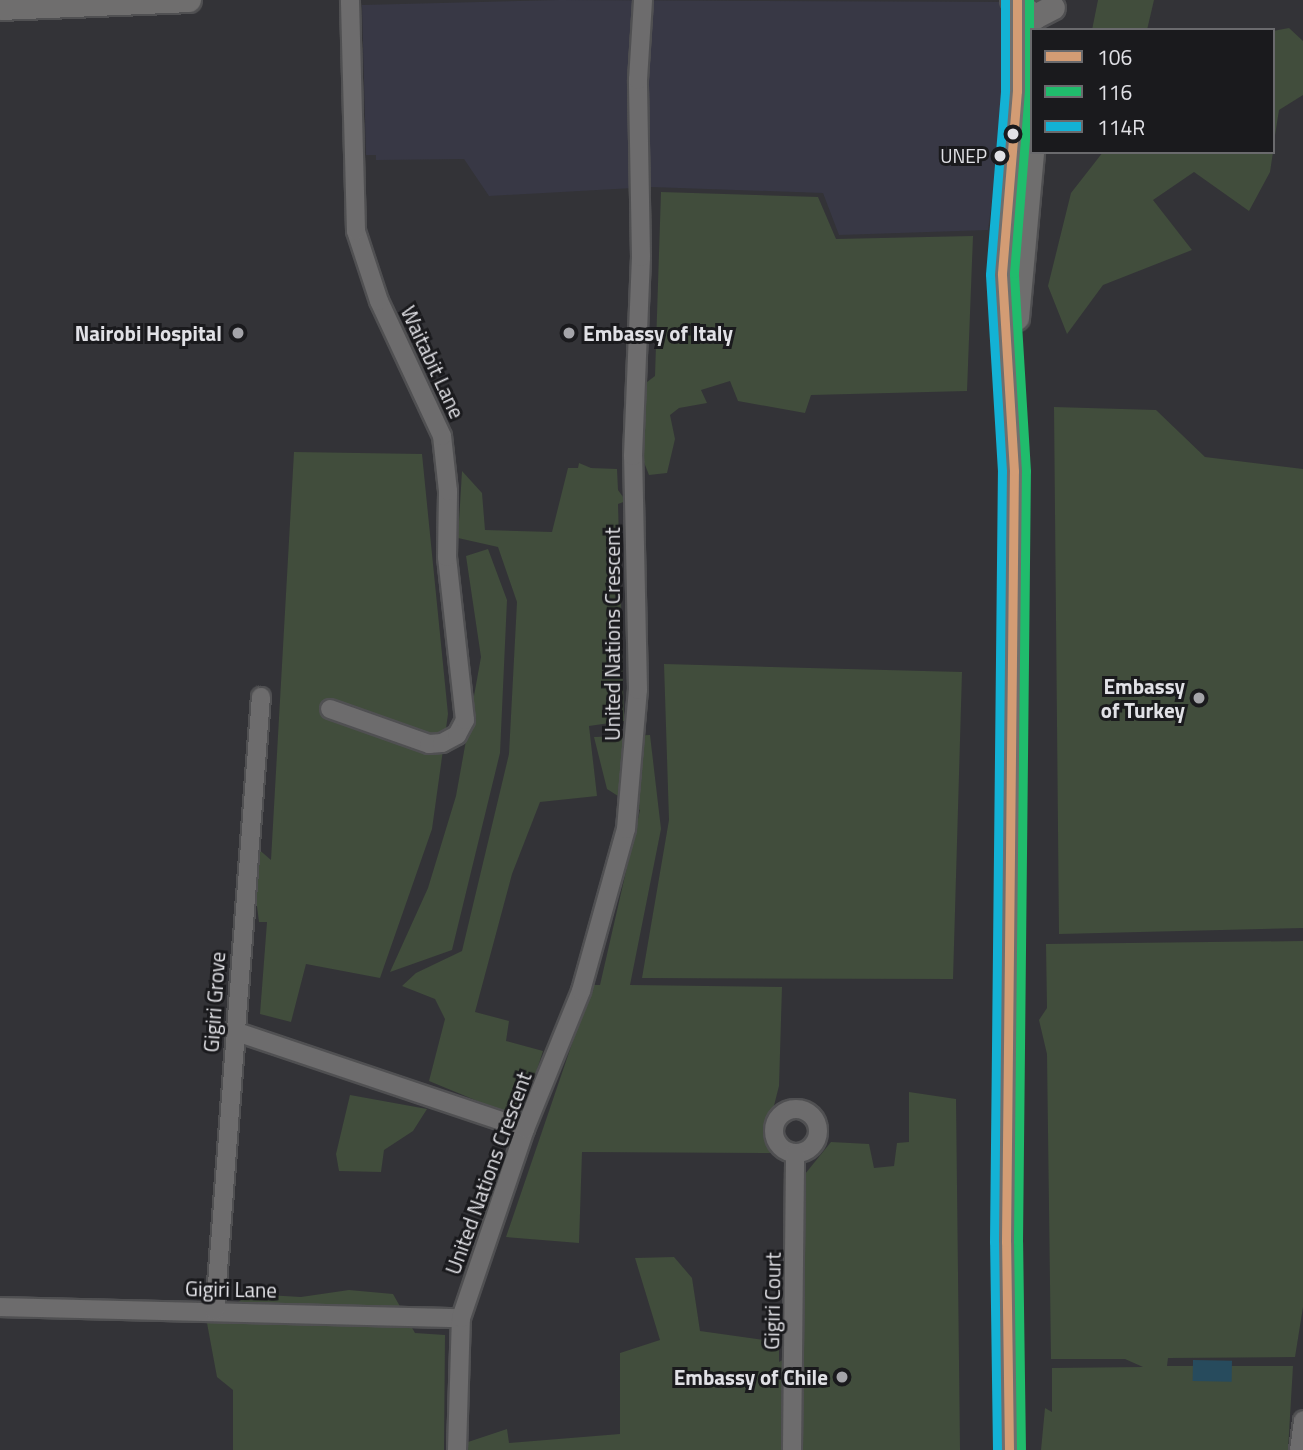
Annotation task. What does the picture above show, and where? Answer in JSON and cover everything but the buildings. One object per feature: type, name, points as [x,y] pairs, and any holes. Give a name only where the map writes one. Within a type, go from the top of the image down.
[{"type":"main road","points":[[0,8],[189,0]]},
{"type":"main road","points":[[1016,2],[1035,17],[1053,12]]},
{"type":"main road","points":[[1009,1450],[1006,1242],[1014,485],[1009,349],[1003,327],[1002,246],[1017,91],[1016,2]]},
{"type":"main road","points":[[1009,349],[1016,328],[1032,154]]},
{"type":"street","name":"Waitabit Lane","points":[[330,709],[429,744],[442,743],[457,734],[465,720],[447,557],[448,491],[442,436],[379,301],[356,231],[350,0]]},
{"type":"street","name":"United Nations Crescent","points":[[457,1450],[461,1318],[525,1129],[581,991],[626,830],[638,690],[633,456],[641,257],[638,80],[643,0]]},
{"type":"street","name":"Gigiri Grove","points":[[215,1311],[261,697]]},
{"type":"street","points":[[234,1031],[525,1129]]},
{"type":"street","name":"Gigiri Court","points":[[792,1450],[795,1153]]},
{"type":"street","name":"Gigiri Lane","points":[[0,1307],[461,1318]]},
{"type":"street","points":[[1299,1450],[1303,1420]]},
{"type":"shaded area","points":[[560,0],[1004,2],[1006,94],[988,230],[839,235],[823,193],[651,187],[489,196],[464,159],[376,160],[376,155],[366,155],[362,5]]},
{"type":"green space","points":[[1098,0],[1154,0],[1147,28],[1092,28]]},
{"type":"green space","points":[[1289,28],[1303,41],[1303,95],[1279,110],[1275,135],[1275,31]]},
{"type":"green space","points":[[1101,154],[1273,154],[1270,172],[1249,211],[1194,172],[1153,200],[1192,250],[1103,285],[1067,334],[1048,286],[1071,193]]},
{"type":"green space","points":[[661,192],[818,197],[836,239],[973,236],[967,391],[811,395],[805,413],[738,401],[730,381],[701,390],[707,403],[679,408],[670,415],[675,439],[667,473],[649,475],[639,450],[647,382],[655,376]]},
{"type":"green space","points":[[1054,407],[1156,410],[1205,457],[1303,469],[1303,928],[1059,934]]},
{"type":"green space","points":[[294,452],[422,454],[448,714],[432,829],[380,978],[306,964],[291,1022],[260,1014],[267,922],[259,922],[254,883],[256,847],[271,860]]},
{"type":"green space","points":[[579,463],[591,468],[617,469],[618,490],[626,501],[618,504],[624,721],[589,726],[597,796],[540,802],[512,874],[475,1012],[509,1021],[506,1041],[543,1051],[521,1119],[429,1081],[445,1019],[435,999],[402,986],[416,973],[462,951],[509,754],[517,602],[498,547],[458,538],[462,471],[482,493],[485,530],[552,532],[568,468],[578,468]]},
{"type":"green space","points":[[488,549],[507,600],[500,753],[452,950],[390,972],[428,888],[456,796],[481,657],[466,556]]},
{"type":"green space","points":[[664,664],[962,672],[953,979],[642,978],[669,820]]},
{"type":"green space","points":[[650,735],[661,829],[630,985],[782,987],[779,1086],[767,1133],[771,1153],[582,1152],[579,1243],[506,1237],[592,985],[600,985],[640,810],[607,789],[594,737]]},
{"type":"green space","points":[[1303,941],[1303,1307],[1295,1357],[1168,1358],[1167,1366],[1293,1366],[1288,1450],[1041,1450],[1045,1408],[1052,1412],[1052,1368],[1143,1367],[1125,1359],[1051,1359],[1047,1054],[1039,1020],[1047,1008],[1046,944]]},
{"type":"green space","points":[[909,1092],[956,1099],[960,1450],[468,1450],[468,1442],[507,1429],[509,1443],[620,1434],[620,1353],[660,1340],[635,1258],[674,1257],[692,1278],[700,1331],[779,1342],[779,1362],[788,1357],[803,1397],[805,1174],[831,1142],[869,1144],[874,1168],[894,1166],[897,1143],[909,1142]]},
{"type":"green space","points":[[350,1095],[427,1109],[413,1131],[384,1150],[381,1172],[339,1171],[336,1154]]},
{"type":"green space","points":[[349,1290],[393,1294],[415,1333],[445,1335],[444,1450],[233,1450],[233,1390],[217,1377],[207,1323],[250,1294],[301,1297]]},
{"type":"water","points":[[1193,1360],[1232,1361],[1232,1382],[1193,1381]]},
{"type":"transit line","name":"114R","points":[[997,1450],[994,1242],[1002,471],[990,274],[1005,90],[1005,0]]},
{"type":"transit line","name":"106","points":[[1009,1450],[1006,1242],[1014,471],[1002,273],[1017,91],[1017,0]]},
{"type":"transit line","name":"116","points":[[1021,1450],[1018,1242],[1026,471],[1014,273],[1029,92],[1029,0]]},
{"type":"place","name":"UNEP","points":[[1000,156]]},
{"type":"place","name":"Nairobi Hospital","points":[[238,333]]},
{"type":"place","name":"Embassy of Italy","points":[[569,333]]},
{"type":"place","name":"Embassy of Turkey","points":[[1199,698]]},
{"type":"place","name":"Embassy of Chile","points":[[842,1377]]}]
